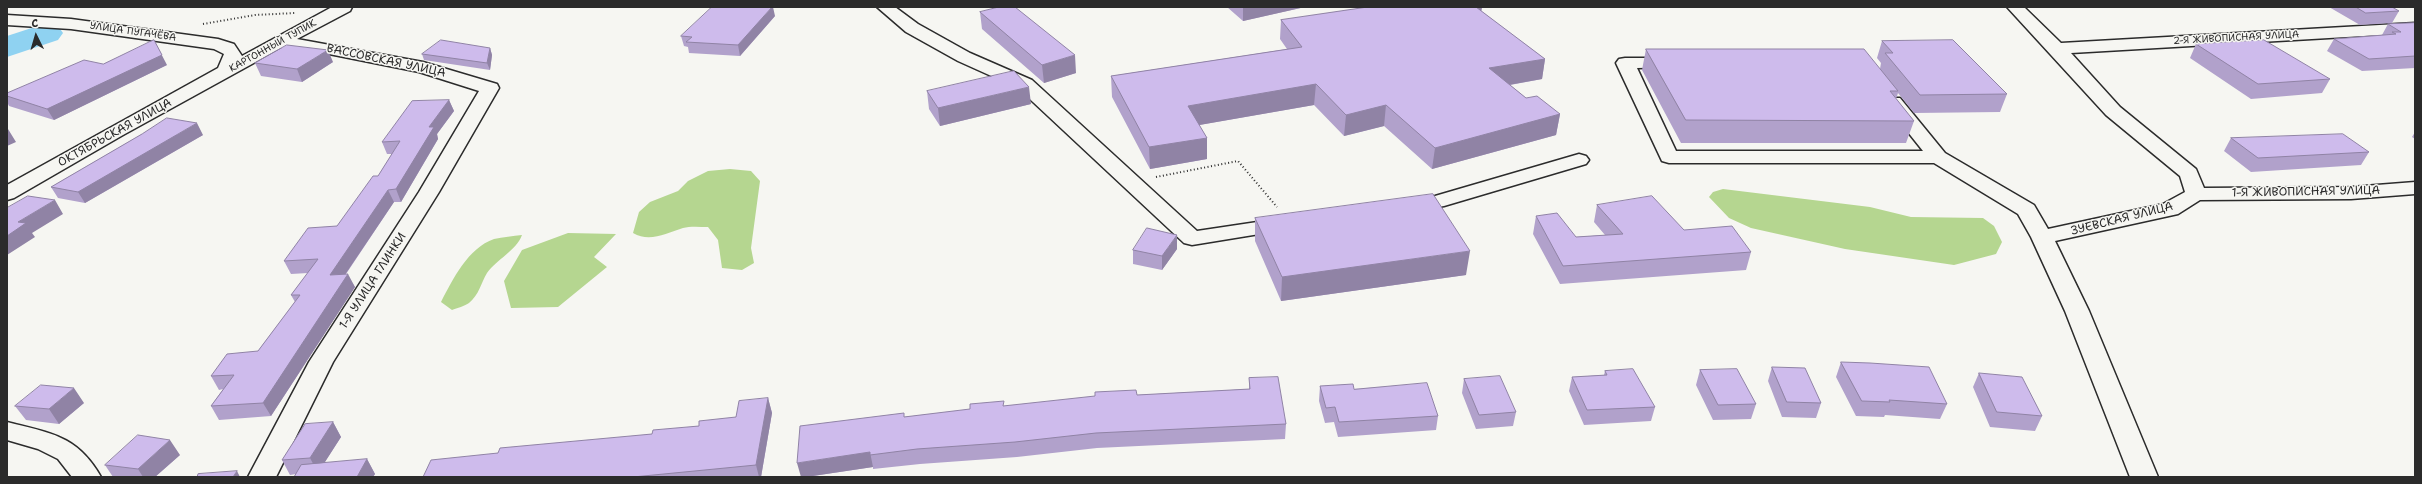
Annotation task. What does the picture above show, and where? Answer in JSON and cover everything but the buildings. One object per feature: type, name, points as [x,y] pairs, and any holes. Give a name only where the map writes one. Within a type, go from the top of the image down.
[{"type":"street","name":"КАРТОННЫЙ ТУПИК","points":[[223,74],[344,7]]},
{"type":"street","points":[[885,7],[912,28],[964,57],[1025,84],[1192,238],[1299,222]]},
{"type":"street","points":[[2015,7],[2057,49],[2113,111],[2189,173],[2196,194]]},
{"type":"street","name":"УЛИЦА ПУГАЧЁВА","points":[[7,20],[71,24],[218,44],[228,48],[233,54],[231,63],[223,74]]},
{"type":"street","name":"2-Я ЖИВОПИСНАЯ УЛИЦА","points":[[2057,49],[2415,28]]},
{"type":"street","name":"ВАССОВСКАЯ УЛИЦА","points":[[280,43],[319,47],[423,67],[490,88]]},
{"type":"street","points":[[1696,63],[1625,63],[1670,157],[1938,157]]},
{"type":"street","name":"ОКТЯБРЬСКАЯ УЛИЦА","points":[[7,194],[116,131],[223,74]]},
{"type":"street","points":[[1881,87],[1938,157],[2026,210],[2042,237],[2077,311],[2144,477]]},
{"type":"street","name":"1-Я УЛИЦА ГЛИНКИ","points":[[262,477],[321,362],[429,192],[490,88]]},
{"type":"street","points":[[1391,209],[1437,202],[1580,160]]},
{"type":"street","name":"1-Я ЖИВОПИСНАЯ УЛИЦА","points":[[2196,194],[2351,193],[2415,188]]},
{"type":"street","name":"ЗУЕВСКАЯ УЛИЦА","points":[[2042,237],[2092,228],[2170,209],[2196,194]]},
{"type":"street","points":[[7,431],[47,442],[67,452],[87,477]]},
{"type":"path","points":[[202,24],[255,15],[298,12]]},
{"type":"path","points":[[1130,182],[1238,161],[1299,222]]},
{"type":"green space","points":[[730,169],[751,171],[760,181],[751,248],[754,263],[742,270],[722,268],[718,240],[708,227],[686,227],[652,237],[639,236],[633,233],[639,212],[650,202],[678,191],[688,181],[708,171]]},
{"type":"green space","points":[[1723,189],[1870,207],[1911,217],[1983,218],[1994,226],[2002,242],[1996,254],[1954,265],[1845,249],[1751,228],[1729,218],[1709,197],[1713,192]]},
{"type":"green space","points":[[568,233],[616,234],[594,257],[607,267],[558,307],[511,308],[504,281],[522,250]]},
{"type":"green space","points":[[522,235],[515,246],[487,273],[478,293],[469,303],[452,310],[441,302],[456,274],[476,249],[494,239]]},
{"type":"waterway","points":[[7,47],[47,33]]}]
